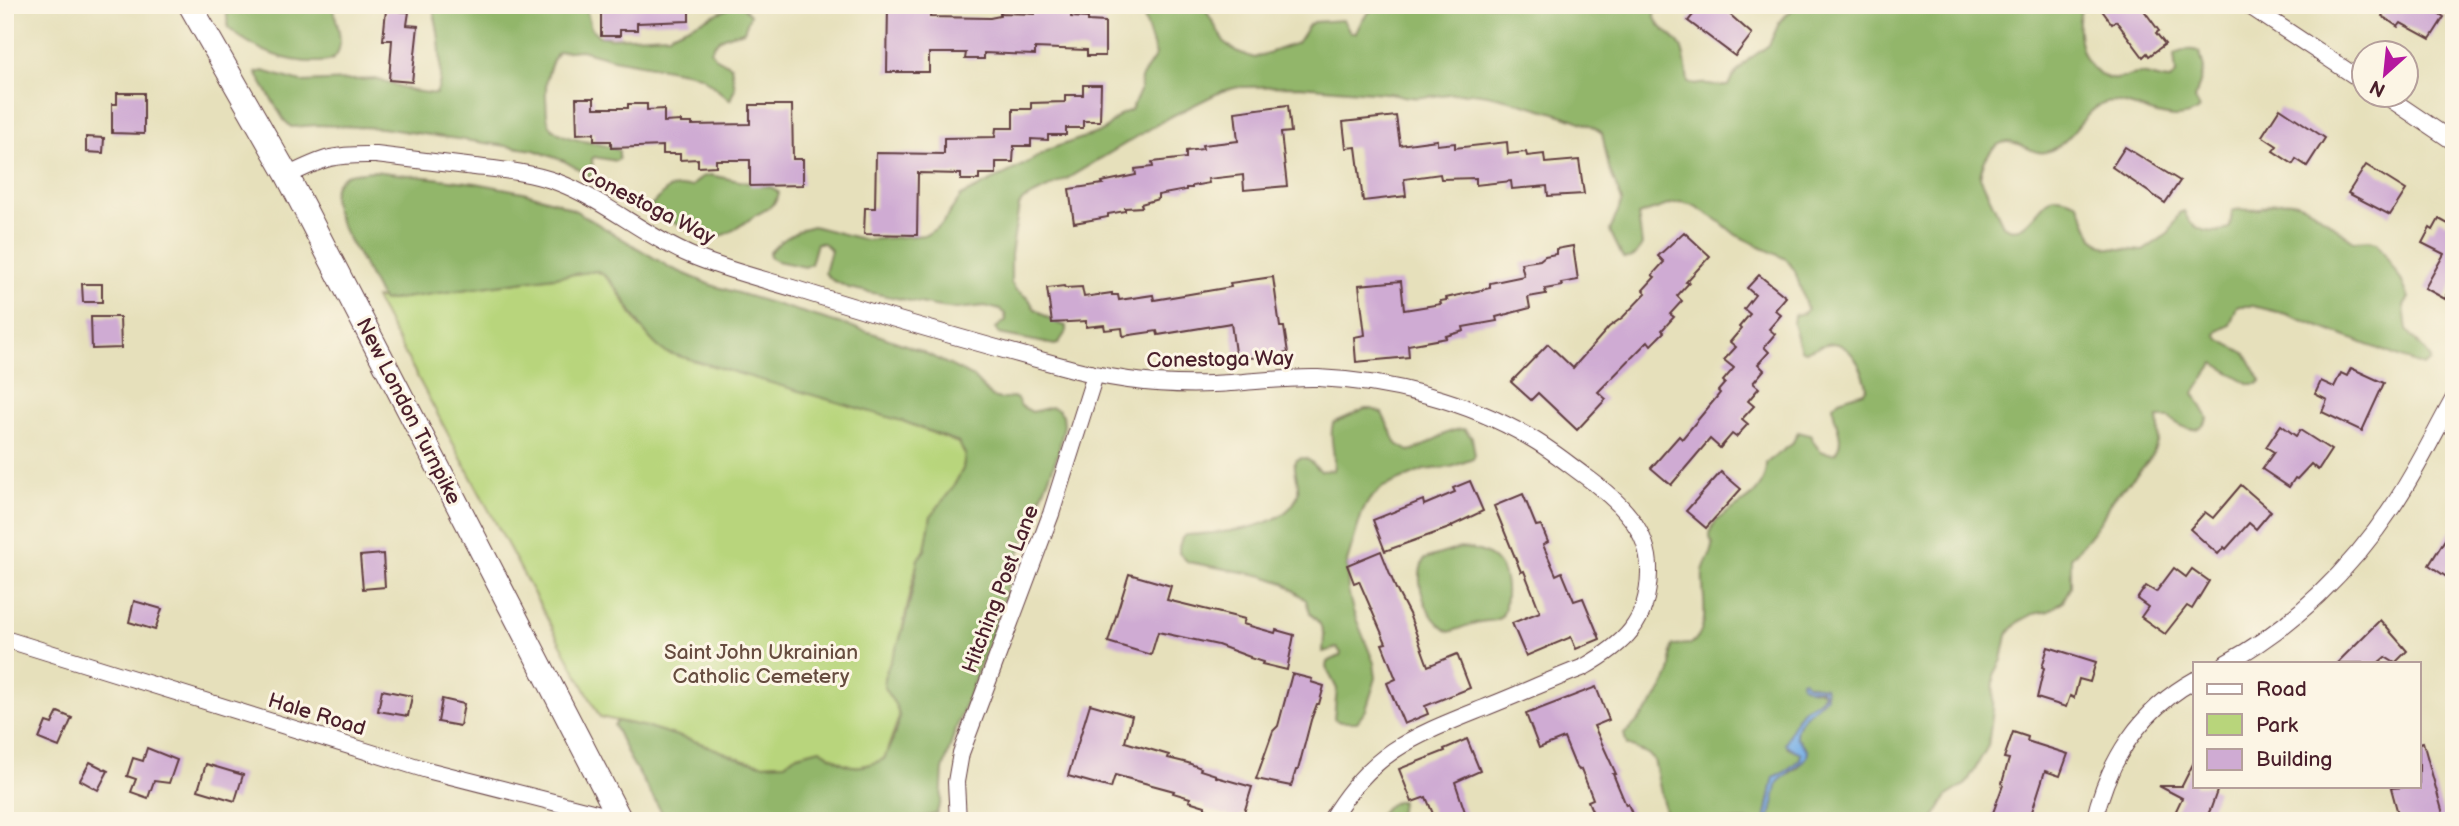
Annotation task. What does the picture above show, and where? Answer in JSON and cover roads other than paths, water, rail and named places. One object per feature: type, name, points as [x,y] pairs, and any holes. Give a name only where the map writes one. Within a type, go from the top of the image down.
[{"type":"street","name":"New London Turnpike","points":[[190,5],[287,176],[620,820]]},
{"type":"street","points":[[2248,5],[2350,73]]},
{"type":"street","points":[[2404,108],[2454,142]]},
{"type":"street","name":"Conestoga Way","points":[[287,176],[323,159],[352,155],[376,155],[526,173],[555,181],[590,197],[690,255],[846,305],[1095,374],[1136,382],[1186,385],[1317,378],[1359,382],[1422,393],[1529,437],[1593,482],[1630,516],[1638,528],[1645,544],[1649,575],[1646,601],[1639,620],[1627,638],[1609,653],[1584,667],[1418,735],[1392,751],[1354,785],[1330,821]]},
{"type":"street","name":"Hitching Post Lane","points":[[958,821],[956,782],[961,753],[1051,514],[1095,374]]},
{"type":"street","points":[[2228,662],[2300,611],[2339,575],[2368,541],[2412,476],[2454,398]]},
{"type":"street","name":"Hale Road","points":[[5,639],[427,771],[620,820]]},
{"type":"street","points":[[2094,821],[2107,776],[2123,747],[2154,709],[2193,681]]},
{"type":"water","points":[[1803,680],[1808,685],[1825,687],[1826,696],[1799,724],[1796,737],[1808,751],[1807,757],[1778,782],[1769,821],[1765,821],[1774,777],[1785,772],[1800,759],[1801,754],[1785,744],[1796,719],[1805,708],[1824,694],[1821,689],[1809,689],[1802,685]]},
{"type":"park label","name":"Saint John Ukrainian Catholic Cemetery","points":[[761,664]]}]
